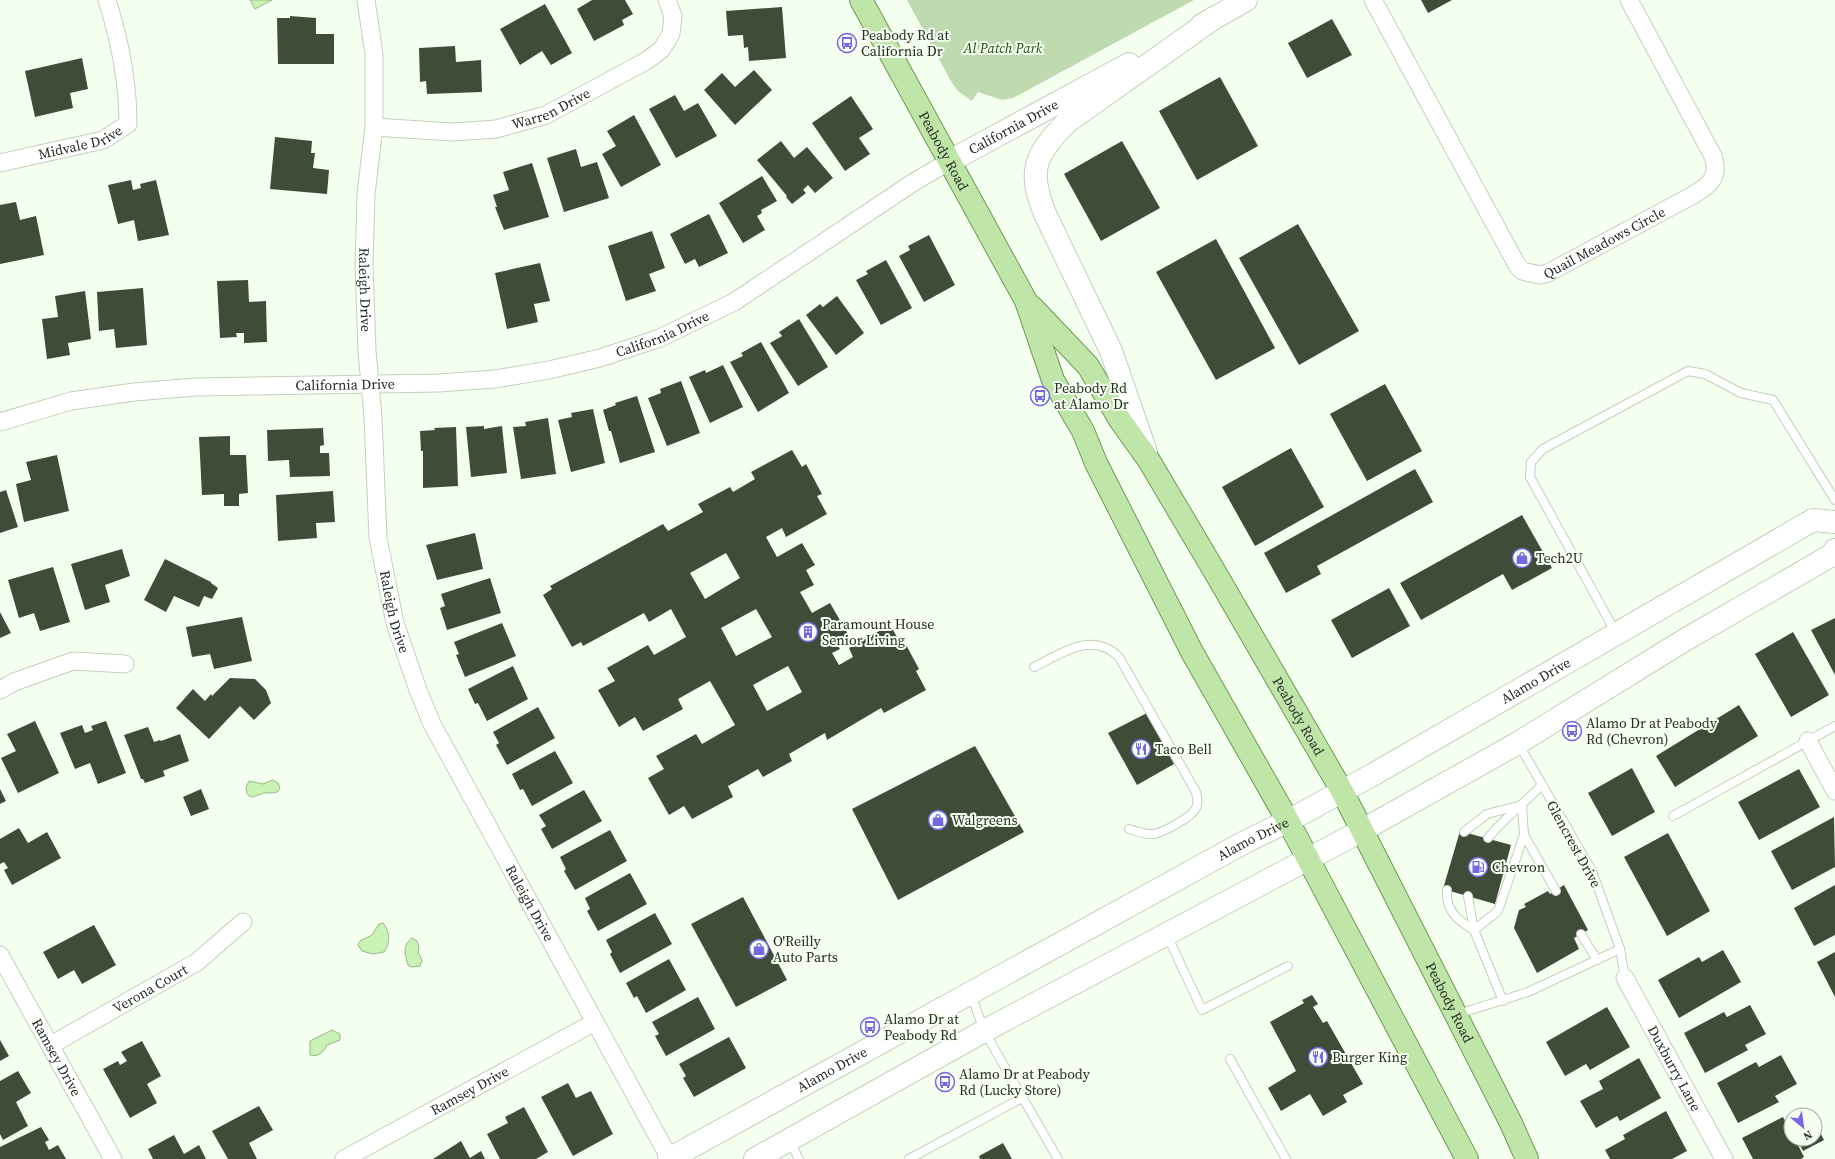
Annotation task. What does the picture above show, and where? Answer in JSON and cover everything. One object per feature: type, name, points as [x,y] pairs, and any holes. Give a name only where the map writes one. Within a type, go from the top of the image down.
[{"type":"main road","name":"Peabody Road","points":[[861,0],[1026,301],[1053,380],[1083,431],[1096,462],[1192,652],[1288,821],[1307,860],[1467,1159]]},
{"type":"main road","name":"California Drive","points":[[950,161],[1246,0]]},
{"type":"main road","points":[[1148,459],[1111,352],[1037,195],[1035,170],[1039,157],[1048,141],[1067,122],[1214,18]]},
{"type":"main road","name":"Peabody Road","points":[[1026,301],[1088,366],[1120,420],[1148,459],[1342,791],[1527,1159]]},
{"type":"main road","name":"Alamo Drive","points":[[669,1159],[1243,843],[1288,821],[1342,791],[1814,520],[1835,522]]},
{"type":"main road","points":[[755,1159],[984,1031],[1361,831],[1518,743],[1683,641],[1832,556],[1835,550]]},
{"type":"street","name":"Midvale Drive","points":[[0,163],[103,140],[128,124],[128,94],[124,66],[115,24],[107,0]]},
{"type":"street","name":"Raleigh Drive","points":[[366,0],[374,54],[374,127],[366,194],[364,266],[367,351],[371,384],[378,538],[395,623],[418,690],[432,724],[669,1159]]},
{"type":"street","name":"Warren Drive","points":[[374,127],[453,132],[496,129],[546,115],[646,61],[661,50],[671,34],[674,16],[667,0]]},
{"type":"street","name":"Quail Meadows Circle","points":[[1373,0],[1517,265],[1522,271],[1540,275],[1548,273],[1693,195],[1706,187],[1716,173],[1716,164],[1713,156],[1629,0]]},
{"type":"street","name":"California Drive","points":[[0,422],[71,401],[134,392],[196,387],[439,383],[495,379],[549,370],[600,358],[660,338],[734,302],[914,182],[950,161]]},
{"type":"street","points":[[0,690],[14,682],[73,661],[126,664]]},
{"type":"street","points":[[1808,741],[1835,791]]},
{"type":"street","name":"Verona Court","points":[[51,1045],[197,962],[244,922]]},
{"type":"street","name":"Ramsey Drive","points":[[0,955],[114,1159]]},
{"type":"street","name":"Duxburry Lane","points":[[1625,978],[1724,1159]]},
{"type":"street","name":"Ramsey Drive","points":[[344,1159],[595,1022]]},
{"type":"lane","points":[[1616,634],[1530,477],[1531,462],[1543,449],[1688,371],[1705,374],[1741,393],[1773,400],[1835,500]]},
{"type":"lane","points":[[1034,667],[1070,649],[1095,643],[1114,651],[1119,657],[1196,792],[1198,802],[1196,809],[1191,814],[1164,831],[1153,834],[1129,830]]},
{"type":"lane","points":[[1673,816],[1835,726]]},
{"type":"lane","name":"Glencrest Drive","points":[[1518,743],[1592,872],[1620,949],[1625,978]]},
{"type":"lane","points":[[1488,838],[1500,823],[1542,786]]},
{"type":"lane","points":[[1464,832],[1487,814],[1522,805]]},
{"type":"lane","points":[[1474,930],[1498,911],[1524,836],[1522,805]]},
{"type":"lane","points":[[1524,836],[1556,890]]},
{"type":"lane","points":[[1447,890],[1446,899],[1450,910],[1461,923],[1474,930]]},
{"type":"lane","points":[[1468,896],[1474,930],[1503,1001]]},
{"type":"lane","points":[[1167,934],[1202,1010],[1288,966]]},
{"type":"lane","points":[[1581,934],[1597,960]]},
{"type":"lane","points":[[1455,1015],[1503,1001],[1563,977],[1620,949]]},
{"type":"lane","points":[[970,993],[984,1031],[1058,1159]]},
{"type":"lane","points":[[1230,1059],[1286,1159]]},
{"type":"lane","points":[[909,1159],[1022,1098]]},
{"type":"lane","points":[[789,1140],[799,1159]]},
{"type":"green space","name":"Al Patch Park","points":[[907,0],[1194,0],[1013,98],[1002,100],[978,92],[972,101],[958,91],[952,83]]},
{"type":"shaded area","points":[[250,0],[272,0],[255,9]]},
{"type":"shaded area","points":[[273,780],[278,783],[280,788],[277,792],[265,793],[253,797],[248,795],[246,787],[249,781],[263,784]]},
{"type":"shaded area","points":[[383,923],[386,927],[389,938],[388,945],[384,952],[373,954],[362,951],[358,945],[360,941],[372,935],[379,924]]},
{"type":"shaded area","points":[[412,938],[417,941],[419,947],[418,952],[422,960],[420,966],[411,967],[408,965],[405,950],[407,944]]},
{"type":"shaded area","points":[[332,1030],[340,1034],[340,1040],[327,1045],[318,1055],[310,1055],[310,1041]]},
{"type":"building","points":[[592,0],[625,0],[633,14],[622,20],[624,25],[594,41],[577,9]]},
{"type":"building","points":[[1421,0],[1452,0],[1428,13]]},
{"type":"building","points":[[545,4],[572,53],[551,65],[542,51],[520,65],[500,29]]},
{"type":"building","points":[[782,7],[786,58],[749,61],[748,47],[744,48],[743,35],[728,36],[726,11]]},
{"type":"building","points":[[290,16],[316,18],[316,34],[334,34],[334,64],[278,64],[277,18],[290,18]]},
{"type":"building","points":[[1332,19],[1352,55],[1307,78],[1288,43]]},
{"type":"building","points":[[455,46],[456,62],[481,60],[482,92],[427,94],[426,81],[420,82],[419,48]]},
{"type":"building","points":[[82,58],[88,89],[70,93],[73,108],[35,117],[25,71]]},
{"type":"building","points":[[754,70],[772,90],[735,125],[704,90],[722,73],[735,87]]},
{"type":"building","points":[[1220,77],[1258,146],[1197,180],[1159,111]]},
{"type":"building","points":[[675,95],[684,111],[698,103],[717,136],[676,158],[649,109]]},
{"type":"building","points":[[851,96],[873,129],[859,138],[870,154],[845,171],[812,123]]},
{"type":"building","points":[[634,115],[661,165],[621,187],[602,154],[616,146],[607,131]]},
{"type":"building","points":[[275,137],[312,141],[311,153],[315,153],[313,168],[329,170],[327,194],[270,189]]},
{"type":"building","points":[[781,141],[794,158],[807,147],[833,178],[815,193],[808,185],[803,190],[806,193],[792,204],[757,160]]},
{"type":"building","points":[[1122,141],[1160,208],[1101,241],[1064,174]]},
{"type":"building","points":[[576,149],[581,167],[597,162],[609,198],[564,212],[547,158]]},
{"type":"building","points":[[532,163],[549,217],[504,230],[495,207],[497,207],[493,195],[509,190],[503,172]]},
{"type":"building","points":[[762,176],[777,201],[761,210],[762,213],[757,216],[765,230],[743,243],[719,203]]},
{"type":"building","points":[[131,180],[133,190],[141,188],[140,184],[156,180],[169,235],[138,241],[134,220],[118,224],[108,185]]},
{"type":"building","points":[[16,202],[20,220],[36,216],[44,255],[0,264],[0,205]]},
{"type":"building","points":[[709,214],[728,253],[699,267],[695,259],[685,264],[670,234]]},
{"type":"building","points":[[1298,224],[1359,331],[1299,365],[1239,258]]},
{"type":"building","points":[[652,231],[665,268],[649,274],[656,291],[626,301],[608,246]]},
{"type":"building","points":[[929,235],[955,285],[924,302],[899,256],[910,250],[908,246]]},
{"type":"building","points":[[1216,239],[1275,348],[1216,380],[1156,272]]},
{"type":"building","points":[[886,260],[912,308],[881,325],[856,280],[868,274],[866,271]]},
{"type":"building","points":[[540,263],[550,301],[534,304],[538,322],[507,329],[495,273]]},
{"type":"building","points":[[248,280],[249,302],[266,301],[267,342],[244,343],[244,333],[236,333],[237,337],[220,338],[217,281]]},
{"type":"building","points":[[143,288],[147,345],[116,348],[114,329],[99,331],[97,292]]},
{"type":"building","points":[[85,291],[91,339],[68,343],[70,355],[47,359],[42,319],[58,317],[55,296]]},
{"type":"building","points":[[837,296],[864,333],[836,355],[806,315],[820,304],[823,307]]},
{"type":"building","points":[[799,319],[828,367],[798,386],[770,343],[782,336],[779,332]]},
{"type":"building","points":[[761,342],[789,393],[758,412],[730,362],[743,356],[741,353]]},
{"type":"building","points":[[723,365],[743,407],[710,423],[689,377],[705,370],[706,373]]},
{"type":"building","points":[[681,381],[700,433],[667,446],[648,398],[661,393],[660,389]]},
{"type":"building","points":[[1385,384],[1422,451],[1367,481],[1330,414]]},
{"type":"building","points":[[637,396],[655,452],[620,463],[611,431],[609,431],[603,410],[616,405],[615,403]]},
{"type":"building","points":[[593,409],[605,463],[571,472],[558,420],[572,417],[571,413]]},
{"type":"building","points":[[548,418],[556,474],[521,479],[513,427],[526,426],[525,422]]},
{"type":"building","points":[[484,426],[484,429],[502,426],[507,473],[471,477],[466,427]]},
{"type":"building","points":[[456,427],[458,486],[423,488],[423,451],[421,451],[420,431],[435,430],[434,428]]},
{"type":"building","points":[[323,428],[324,445],[320,446],[320,453],[329,453],[330,476],[290,477],[289,460],[268,461],[267,430]]},
{"type":"building","points":[[230,436],[230,455],[246,455],[248,493],[239,494],[239,506],[224,506],[224,494],[202,495],[199,437]]},
{"type":"building","points":[[1291,448],[1324,507],[1255,546],[1222,487]]},
{"type":"building","name":"Paramount House Senior Living","points":[[792,450],[802,467],[806,464],[822,494],[817,496],[827,514],[786,537],[782,528],[766,537],[777,557],[802,543],[815,565],[806,570],[814,585],[800,592],[812,613],[830,603],[849,636],[836,643],[840,649],[832,653],[839,665],[853,657],[849,648],[890,625],[900,642],[904,641],[919,669],[916,671],[926,690],[884,713],[881,708],[827,740],[825,733],[789,754],[792,761],[763,777],[758,769],[728,786],[733,797],[692,819],[684,806],[669,815],[648,778],[664,769],[656,756],[696,734],[702,744],[735,725],[710,681],[678,699],[683,709],[643,731],[635,717],[619,727],[598,690],[615,681],[607,668],[648,645],[654,655],[686,637],[671,609],[649,622],[644,613],[583,646],[581,642],[572,647],[543,595],[552,589],[550,586],[663,524],[668,531],[703,512],[698,504],[730,487],[733,492],[755,479],[751,472]],"holes":[[[726,553],[740,578],[705,599],[690,573]],[[756,609],[772,637],[736,656],[721,628]],[[788,666],[802,692],[767,711],[753,685]]]},
{"type":"building","points":[[57,455],[69,511],[24,522],[16,484],[31,480],[26,462]]},
{"type":"building","points":[[1415,469],[1433,502],[1317,566],[1321,574],[1286,593],[1264,553]]},
{"type":"building","points":[[6,490],[18,527],[0,533],[0,492]]},
{"type":"building","points":[[333,491],[335,522],[316,523],[317,538],[278,541],[276,495]]},
{"type":"building","points":[[1522,515],[1552,568],[1512,590],[1503,574],[1421,620],[1400,583]]},
{"type":"building","points":[[475,533],[483,569],[437,580],[426,545]]},
{"type":"building","points":[[122,549],[130,576],[105,585],[110,602],[85,610],[71,564]]},
{"type":"building","points":[[165,559],[211,582],[218,588],[212,599],[204,596],[199,607],[174,596],[166,612],[144,600]]},
{"type":"building","points":[[53,567],[70,622],[40,631],[34,613],[19,618],[8,580]]},
{"type":"building","points":[[490,578],[501,613],[447,630],[440,608],[445,606],[441,594]]},
{"type":"building","points":[[1389,588],[1410,626],[1352,658],[1331,620]]},
{"type":"building","points":[[0,612],[11,633],[0,638]]},
{"type":"building","points":[[242,617],[252,661],[214,669],[210,654],[192,657],[186,627]]},
{"type":"building","points":[[1835,618],[1835,675],[1811,630]]},
{"type":"building","points":[[502,623],[516,656],[465,677],[456,655],[459,654],[454,642]]},
{"type":"building","points":[[1793,632],[1829,695],[1791,717],[1755,654]]},
{"type":"building","points":[[513,666],[528,699],[487,721],[478,703],[475,704],[468,689]]},
{"type":"building","points":[[230,678],[255,679],[266,690],[271,703],[254,720],[240,706],[209,739],[176,708],[193,689],[205,701]]},
{"type":"building","points":[[1739,705],[1758,736],[1675,787],[1656,756]]},
{"type":"building","points":[[538,707],[555,738],[507,765],[496,745],[499,743],[493,732]]},
{"type":"building","name":"Taco Bell","points":[[1147,713],[1174,764],[1137,785],[1108,733]]},
{"type":"building","points":[[35,721],[59,773],[18,793],[1,758],[16,751],[7,734]]},
{"type":"building","points":[[106,721],[126,773],[98,784],[90,763],[75,769],[60,733],[82,725],[85,733],[93,730],[91,726]]},
{"type":"building","points":[[148,727],[154,742],[180,734],[189,761],[163,771],[165,776],[145,783],[143,779],[141,779],[124,735]]},
{"type":"building","name":"Walgreens","points":[[975,746],[1024,832],[898,900],[852,809]]},
{"type":"building","points":[[555,751],[573,783],[532,806],[523,789],[520,790],[512,774]]},
{"type":"building","points":[[1632,768],[1655,812],[1612,836],[1588,793]]},
{"type":"building","points":[[1799,769],[1820,807],[1759,840],[1738,802]]},
{"type":"building","points":[[0,789],[6,801],[0,804]]},
{"type":"building","points":[[201,789],[209,809],[191,816],[183,797]]},
{"type":"building","points":[[584,790],[602,821],[552,849],[541,829],[546,826],[539,815]]},
{"type":"building","points":[[1834,817],[1835,867],[1792,890],[1771,851]]},
{"type":"building","points":[[19,828],[28,843],[47,832],[61,858],[12,885],[4,870],[8,868],[4,862],[0,864],[0,839]]},
{"type":"building","points":[[610,830],[627,861],[575,890],[564,871],[566,869],[560,857]]},
{"type":"building","name":"Chevron","points":[[1460,831],[1511,845],[1495,904],[1443,889]]},
{"type":"building","points":[[1668,833],[1710,911],[1667,936],[1624,857]]},
{"type":"building","points":[[630,873],[647,904],[598,931],[587,911],[590,909],[585,898]]},
{"type":"building","points":[[1564,885],[1588,930],[1574,938],[1579,949],[1537,973],[1514,928],[1519,910],[1526,907],[1524,904],[1548,891],[1550,894]]},
{"type":"building","points":[[1835,885],[1835,935],[1814,946],[1794,908]]},
{"type":"building","points":[[743,897],[787,980],[736,1007],[691,924]]},
{"type":"building","points":[[655,913],[672,944],[620,973],[610,954],[612,952],[606,940]]},
{"type":"building","points":[[94,925],[116,965],[82,984],[74,970],[58,979],[43,952]]},
{"type":"building","points":[[1723,950],[1741,982],[1679,1018],[1658,980],[1699,957],[1702,962]]},
{"type":"building","points":[[1835,952],[1835,997],[1817,962]]},
{"type":"building","points":[[669,959],[686,990],[646,1013],[637,996],[634,998],[626,983]]},
{"type":"building","name":"Burger King","points":[[1312,995],[1318,1004],[1313,1007],[1323,1023],[1327,1021],[1363,1084],[1343,1095],[1347,1102],[1323,1116],[1310,1094],[1281,1111],[1268,1088],[1296,1071],[1270,1022],[1304,1003],[1302,1000]]},
{"type":"building","points":[[698,997],[715,1029],[666,1056],[655,1036],[659,1034],[652,1022]]},
{"type":"building","points":[[1750,1005],[1766,1034],[1745,1045],[1748,1050],[1705,1073],[1684,1033],[1724,1012],[1727,1017]]},
{"type":"building","points":[[1607,1007],[1630,1047],[1590,1070],[1586,1064],[1565,1076],[1546,1042]]},
{"type":"building","points":[[729,1037],[746,1068],[694,1097],[683,1078],[686,1076],[679,1064]]},
{"type":"building","points":[[0,1040],[9,1056],[0,1061]]},
{"type":"building","points":[[142,1041],[161,1076],[147,1084],[157,1103],[130,1118],[103,1069],[118,1061],[120,1065],[127,1061],[121,1052]]},
{"type":"building","points":[[1781,1055],[1797,1084],[1775,1096],[1779,1102],[1738,1123],[1717,1083],[1756,1062],[1759,1067]]},
{"type":"building","points":[[1639,1058],[1661,1098],[1620,1121],[1617,1116],[1596,1128],[1580,1101],[1603,1089],[1599,1081]]},
{"type":"building","points":[[18,1071],[31,1093],[16,1102],[28,1126],[3,1140],[0,1134],[0,1081]]},
{"type":"building","points":[[568,1083],[576,1098],[591,1091],[613,1134],[573,1156],[541,1097]]},
{"type":"building","points":[[259,1106],[273,1130],[249,1143],[257,1159],[228,1159],[212,1131]]},
{"type":"building","points":[[524,1107],[548,1152],[536,1159],[500,1159],[487,1134],[508,1123],[505,1117]]},
{"type":"building","points":[[1666,1111],[1687,1151],[1672,1159],[1610,1159],[1605,1150],[1625,1139],[1623,1135]]},
{"type":"building","points":[[1783,1117],[1783,1147],[1799,1147],[1804,1157],[1801,1159],[1753,1159],[1742,1138]]},
{"type":"building","points":[[41,1127],[49,1140],[45,1142],[49,1150],[58,1145],[66,1159],[0,1159],[0,1147]]},
{"type":"building","points":[[174,1135],[184,1154],[199,1145],[206,1159],[153,1159],[148,1149]]},
{"type":"building","points":[[461,1141],[470,1158],[481,1151],[485,1159],[433,1159]]},
{"type":"building","points":[[1003,1143],[1012,1159],[980,1159],[979,1156]]},
{"type":"building","points":[[1801,1147],[1811,1147],[1803,1151]]},
{"type":"place","name":"Peabody Rd at California Dr","points":[[847,43]]},
{"type":"place","name":"Peabody Rd at Alamo Dr","points":[[1040,396]]},
{"type":"place","name":"Tech2U","points":[[1522,558]]},
{"type":"place","name":"Paramount House Senior Living","points":[[808,632]]},
{"type":"place","name":"Alamo Dr at Peabody Rd (Chevron)","points":[[1572,731]]},
{"type":"place","name":"Taco Bell","points":[[1141,749]]},
{"type":"place","name":"Walgreens","points":[[938,820]]},
{"type":"place","name":"Chevron","points":[[1478,867]]},
{"type":"place","name":"O'Reilly Auto Parts","points":[[759,949]]},
{"type":"place","name":"Alamo Dr at Peabody Rd","points":[[870,1027]]},
{"type":"place","name":"Burger King","points":[[1318,1057]]},
{"type":"place","name":"Alamo Dr at Peabody Rd (Lucky Store)","points":[[945,1082]]}]
